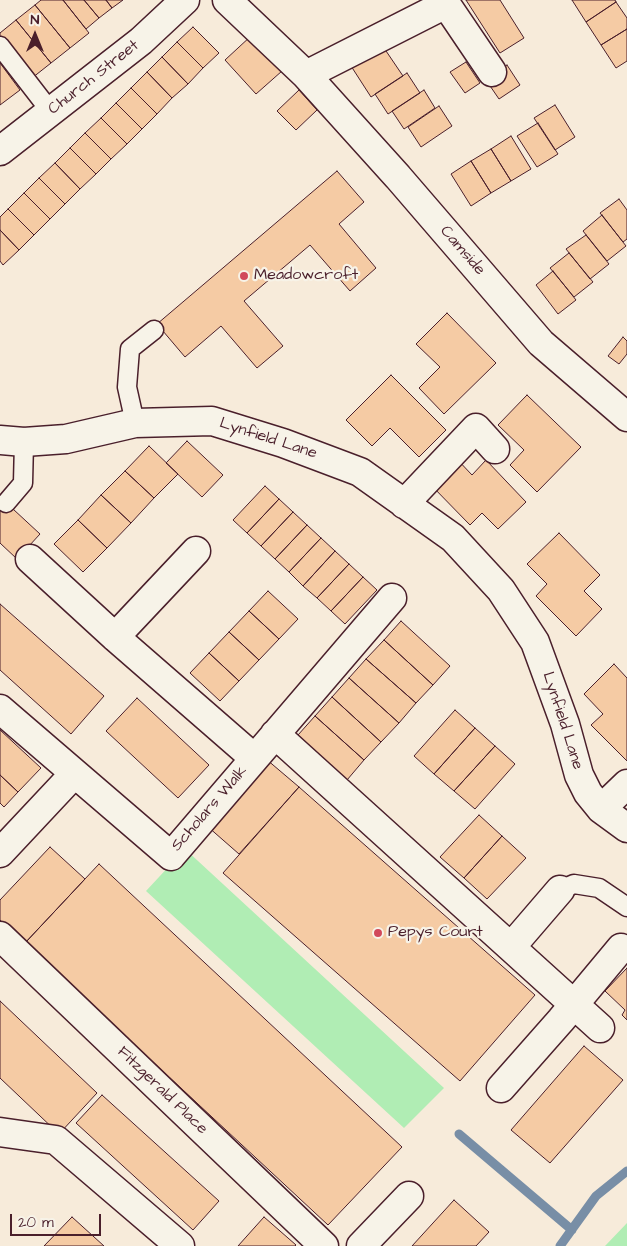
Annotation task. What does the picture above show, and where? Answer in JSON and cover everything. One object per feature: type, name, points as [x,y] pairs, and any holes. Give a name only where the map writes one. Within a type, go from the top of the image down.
[{"type":"street","name":"Church Street","points":[[0,151],[141,41],[185,0]]},
{"type":"street","name":"Camside","points":[[227,0],[306,76],[398,177],[541,344],[627,417]]},
{"type":"street","points":[[306,76],[446,4],[492,72]]},
{"type":"street","name":"Lynfield Lane","points":[[12,441],[66,438],[135,423],[212,421],[283,443],[360,472],[453,538],[501,590],[535,642],[565,724],[579,775],[588,793],[601,809],[627,828]]},
{"type":"street","points":[[404,504],[476,428],[496,449]]},
{"type":"street","points":[[115,637],[196,552]]},
{"type":"street","name":"Scholars Walk","points":[[30,559],[115,637],[254,758]]},
{"type":"street","name":"Scholars Walk","points":[[0,709],[171,856],[392,598]]},
{"type":"street","points":[[275,734],[600,1028]]},
{"type":"street","points":[[0,853],[74,774]]},
{"type":"street","points":[[601,809],[627,784]]},
{"type":"street","points":[[511,947],[560,890]]},
{"type":"street","name":"Fitzgerald Place","points":[[0,936],[324,1246]]},
{"type":"street","points":[[501,1088],[621,948]]},
{"type":"street","points":[[0,1132],[56,1140],[180,1246]]},
{"type":"street","points":[[361,1246],[409,1196]]},
{"type":"lane","points":[[0,46],[51,112]]},
{"type":"lane","points":[[135,423],[128,387],[130,349],[154,330]]},
{"type":"lane","points":[[6,503],[22,483],[12,441]]},
{"type":"lane","points":[[560,890],[574,884],[600,888],[627,907]]},
{"type":"green space","points":[[185,849],[444,1088],[404,1128],[146,891]]},
{"type":"green space","points":[[627,1223],[627,1246],[605,1246]]},
{"type":"building","points":[[41,0],[63,0],[89,33],[70,48],[35,5]]},
{"type":"building","points":[[63,0],[84,0],[99,18],[86,29]]},
{"type":"building","points":[[84,0],[106,0],[112,8],[99,18]]},
{"type":"building","points":[[106,0],[123,0],[112,8]]},
{"type":"building","points":[[466,0],[500,0],[524,38],[500,53]]},
{"type":"building","points":[[572,0],[615,0],[616,2],[586,22]]},
{"type":"building","points":[[616,2],[627,18],[627,29],[601,45],[586,22]]},
{"type":"building","points":[[35,5],[70,48],[51,63],[16,20]]},
{"type":"building","points":[[16,20],[51,63],[32,78],[0,38],[0,33]]},
{"type":"building","points":[[193,27],[219,53],[203,68],[177,42]]},
{"type":"building","points":[[627,29],[627,61],[616,68],[601,45]]},
{"type":"building","points":[[251,36],[282,71],[256,94],[225,60]]},
{"type":"building","points":[[177,42],[203,68],[188,84],[162,57]]},
{"type":"building","points":[[382,45],[403,76],[371,97],[351,66]]},
{"type":"building","points":[[162,57],[188,84],[172,98],[147,72]]},
{"type":"building","points":[[466,62],[480,83],[465,93],[450,72]]},
{"type":"building","points":[[0,63],[20,90],[0,105]]},
{"type":"building","points":[[507,65],[520,85],[499,99],[486,80]]},
{"type":"building","points":[[147,72],[172,98],[157,114],[131,88]]},
{"type":"building","points":[[407,73],[420,93],[388,114],[375,94]]},
{"type":"building","points":[[131,88],[157,114],[142,129],[116,103]]},
{"type":"building","points":[[299,90],[317,110],[296,130],[277,111]]},
{"type":"building","points":[[424,90],[435,108],[404,129],[392,111]]},
{"type":"building","points":[[116,103],[142,129],[127,144],[101,118]]},
{"type":"building","points":[[555,105],[575,137],[555,150],[534,118]]},
{"type":"building","points":[[439,106],[452,126],[421,147],[408,127]]},
{"type":"building","points":[[101,118],[127,144],[111,159],[85,133]]},
{"type":"building","points":[[538,123],[558,154],[537,167],[517,136]]},
{"type":"building","points":[[85,133],[111,159],[96,174],[70,148]]},
{"type":"building","points":[[511,136],[531,169],[511,181],[491,149]]},
{"type":"building","points":[[70,148],[96,174],[80,189],[55,163]]},
{"type":"building","points":[[491,149],[511,181],[491,193],[471,161]]},
{"type":"building","points":[[471,161],[491,193],[471,206],[451,174]]},
{"type":"building","points":[[55,163],[80,189],[65,204],[39,178]]},
{"type":"building","name":"Meadowcroft","points":[[337,171],[364,202],[339,224],[376,268],[350,291],[310,245],[244,301],[283,346],[257,368],[221,326],[185,357],[157,324]]},
{"type":"building","points":[[39,178],[65,204],[50,219],[24,193]]},
{"type":"building","points":[[24,193],[50,219],[34,235],[8,209]]},
{"type":"building","points":[[619,199],[627,210],[627,239],[623,242],[600,213]]},
{"type":"building","points":[[8,209],[34,235],[19,250],[0,230],[0,217]]},
{"type":"building","points":[[602,215],[626,246],[607,261],[583,231]]},
{"type":"building","points":[[0,230],[19,250],[3,265],[0,261]]},
{"type":"building","points":[[586,235],[609,264],[590,279],[566,249]]},
{"type":"building","points":[[569,253],[593,282],[574,297],[550,268]]},
{"type":"building","points":[[553,271],[576,300],[558,314],[536,285]]},
{"type":"building","points":[[447,313],[496,363],[444,414],[419,388],[440,367],[416,344]]},
{"type":"building","points":[[623,337],[627,341],[627,354],[619,364],[608,356]]},
{"type":"building","points":[[391,375],[446,430],[419,457],[390,428],[372,446],[346,420]]},
{"type":"building","points":[[527,395],[581,447],[537,492],[510,465],[524,450],[498,425]]},
{"type":"building","points":[[187,441],[223,475],[202,497],[166,463]]},
{"type":"building","points":[[149,446],[178,474],[154,498],[125,471]]},
{"type":"building","points":[[455,457],[472,475],[486,460],[526,502],[498,529],[482,513],[470,525],[429,483]]},
{"type":"building","points":[[125,471],[154,498],[131,523],[101,495]]},
{"type":"building","points":[[265,486],[279,499],[247,533],[233,520]]},
{"type":"building","points":[[101,495],[131,523],[107,548],[78,520]]},
{"type":"building","points":[[0,497],[40,534],[17,559],[0,543]]},
{"type":"building","points":[[279,499],[293,512],[261,546],[247,533]]},
{"type":"building","points":[[293,512],[307,525],[275,559],[261,546]]},
{"type":"building","points":[[78,520],[107,548],[83,572],[54,544]]},
{"type":"building","points":[[307,525],[321,538],[289,572],[275,559]]},
{"type":"building","points":[[559,533],[600,575],[584,591],[602,609],[576,636],[536,596],[547,584],[527,564]]},
{"type":"building","points":[[321,538],[335,551],[303,586],[289,572]]},
{"type":"building","points":[[335,551],[349,564],[317,598],[303,586]]},
{"type":"building","points":[[349,564],[363,577],[331,611],[317,598]]},
{"type":"building","points":[[363,577],[377,590],[345,624],[331,611]]},
{"type":"building","points":[[268,591],[298,619],[279,639],[249,611]]},
{"type":"building","points":[[0,604],[104,696],[71,734],[0,670]]},
{"type":"building","points":[[249,611],[279,639],[259,660],[229,632]]},
{"type":"building","points":[[401,621],[450,666],[433,685],[384,640]]},
{"type":"building","points":[[229,632],[259,660],[239,681],[209,653]]},
{"type":"building","points":[[384,640],[433,685],[416,703],[366,659]]},
{"type":"building","points":[[209,653],[239,681],[220,701],[190,673]]},
{"type":"building","points":[[366,659],[416,703],[399,723],[349,678]]},
{"type":"building","points":[[614,664],[627,678],[627,761],[591,725],[603,714],[584,694]]},
{"type":"building","points":[[349,678],[399,723],[381,742],[332,697]]},
{"type":"building","points":[[332,697],[381,742],[364,760],[315,716]]},
{"type":"building","points":[[137,698],[209,765],[178,798],[106,731]]},
{"type":"building","points":[[455,710],[475,728],[434,774],[414,756]]},
{"type":"building","points":[[315,716],[364,760],[347,780],[298,735]]},
{"type":"building","points":[[475,728],[495,746],[454,791],[434,774]]},
{"type":"building","points":[[0,730],[41,768],[18,792],[0,775]]},
{"type":"building","points":[[495,746],[515,764],[475,809],[454,791]]},
{"type":"building","points":[[266,759],[299,787],[239,854],[207,826]]},
{"type":"building","points":[[0,775],[18,792],[4,807],[0,803]]},
{"type":"building","name":"Pepys Court","points":[[299,787],[535,995],[460,1081],[223,873]]},
{"type":"building","points":[[479,815],[502,836],[464,878],[440,857]]},
{"type":"building","points":[[502,836],[526,858],[487,899],[464,878]]},
{"type":"building","points":[[50,847],[85,879],[25,943],[0,920],[0,900]]},
{"type":"building","points":[[99,864],[402,1147],[328,1225],[25,943]]},
{"type":"building","points":[[627,968],[627,1020],[622,1015],[625,1010],[605,991]]},
{"type":"building","points":[[0,1001],[97,1093],[59,1134],[0,1078]]},
{"type":"building","points":[[584,1046],[623,1080],[550,1163],[511,1130]]},
{"type":"building","points":[[102,1095],[219,1201],[193,1230],[76,1123]]},
{"type":"building","points":[[454,1200],[489,1232],[476,1246],[412,1246]]},
{"type":"building","points":[[72,1217],[104,1246],[44,1246]]},
{"type":"building","points":[[264,1217],[296,1245],[238,1246]]},
{"type":"waterway","points":[[459,1134],[572,1230]]},
{"type":"waterway","points":[[560,1246],[596,1196],[627,1171]]},
{"type":"place","name":"Meadowcroft","points":[[244,276]]},
{"type":"place","name":"Pepys Court","points":[[378,933]]}]
